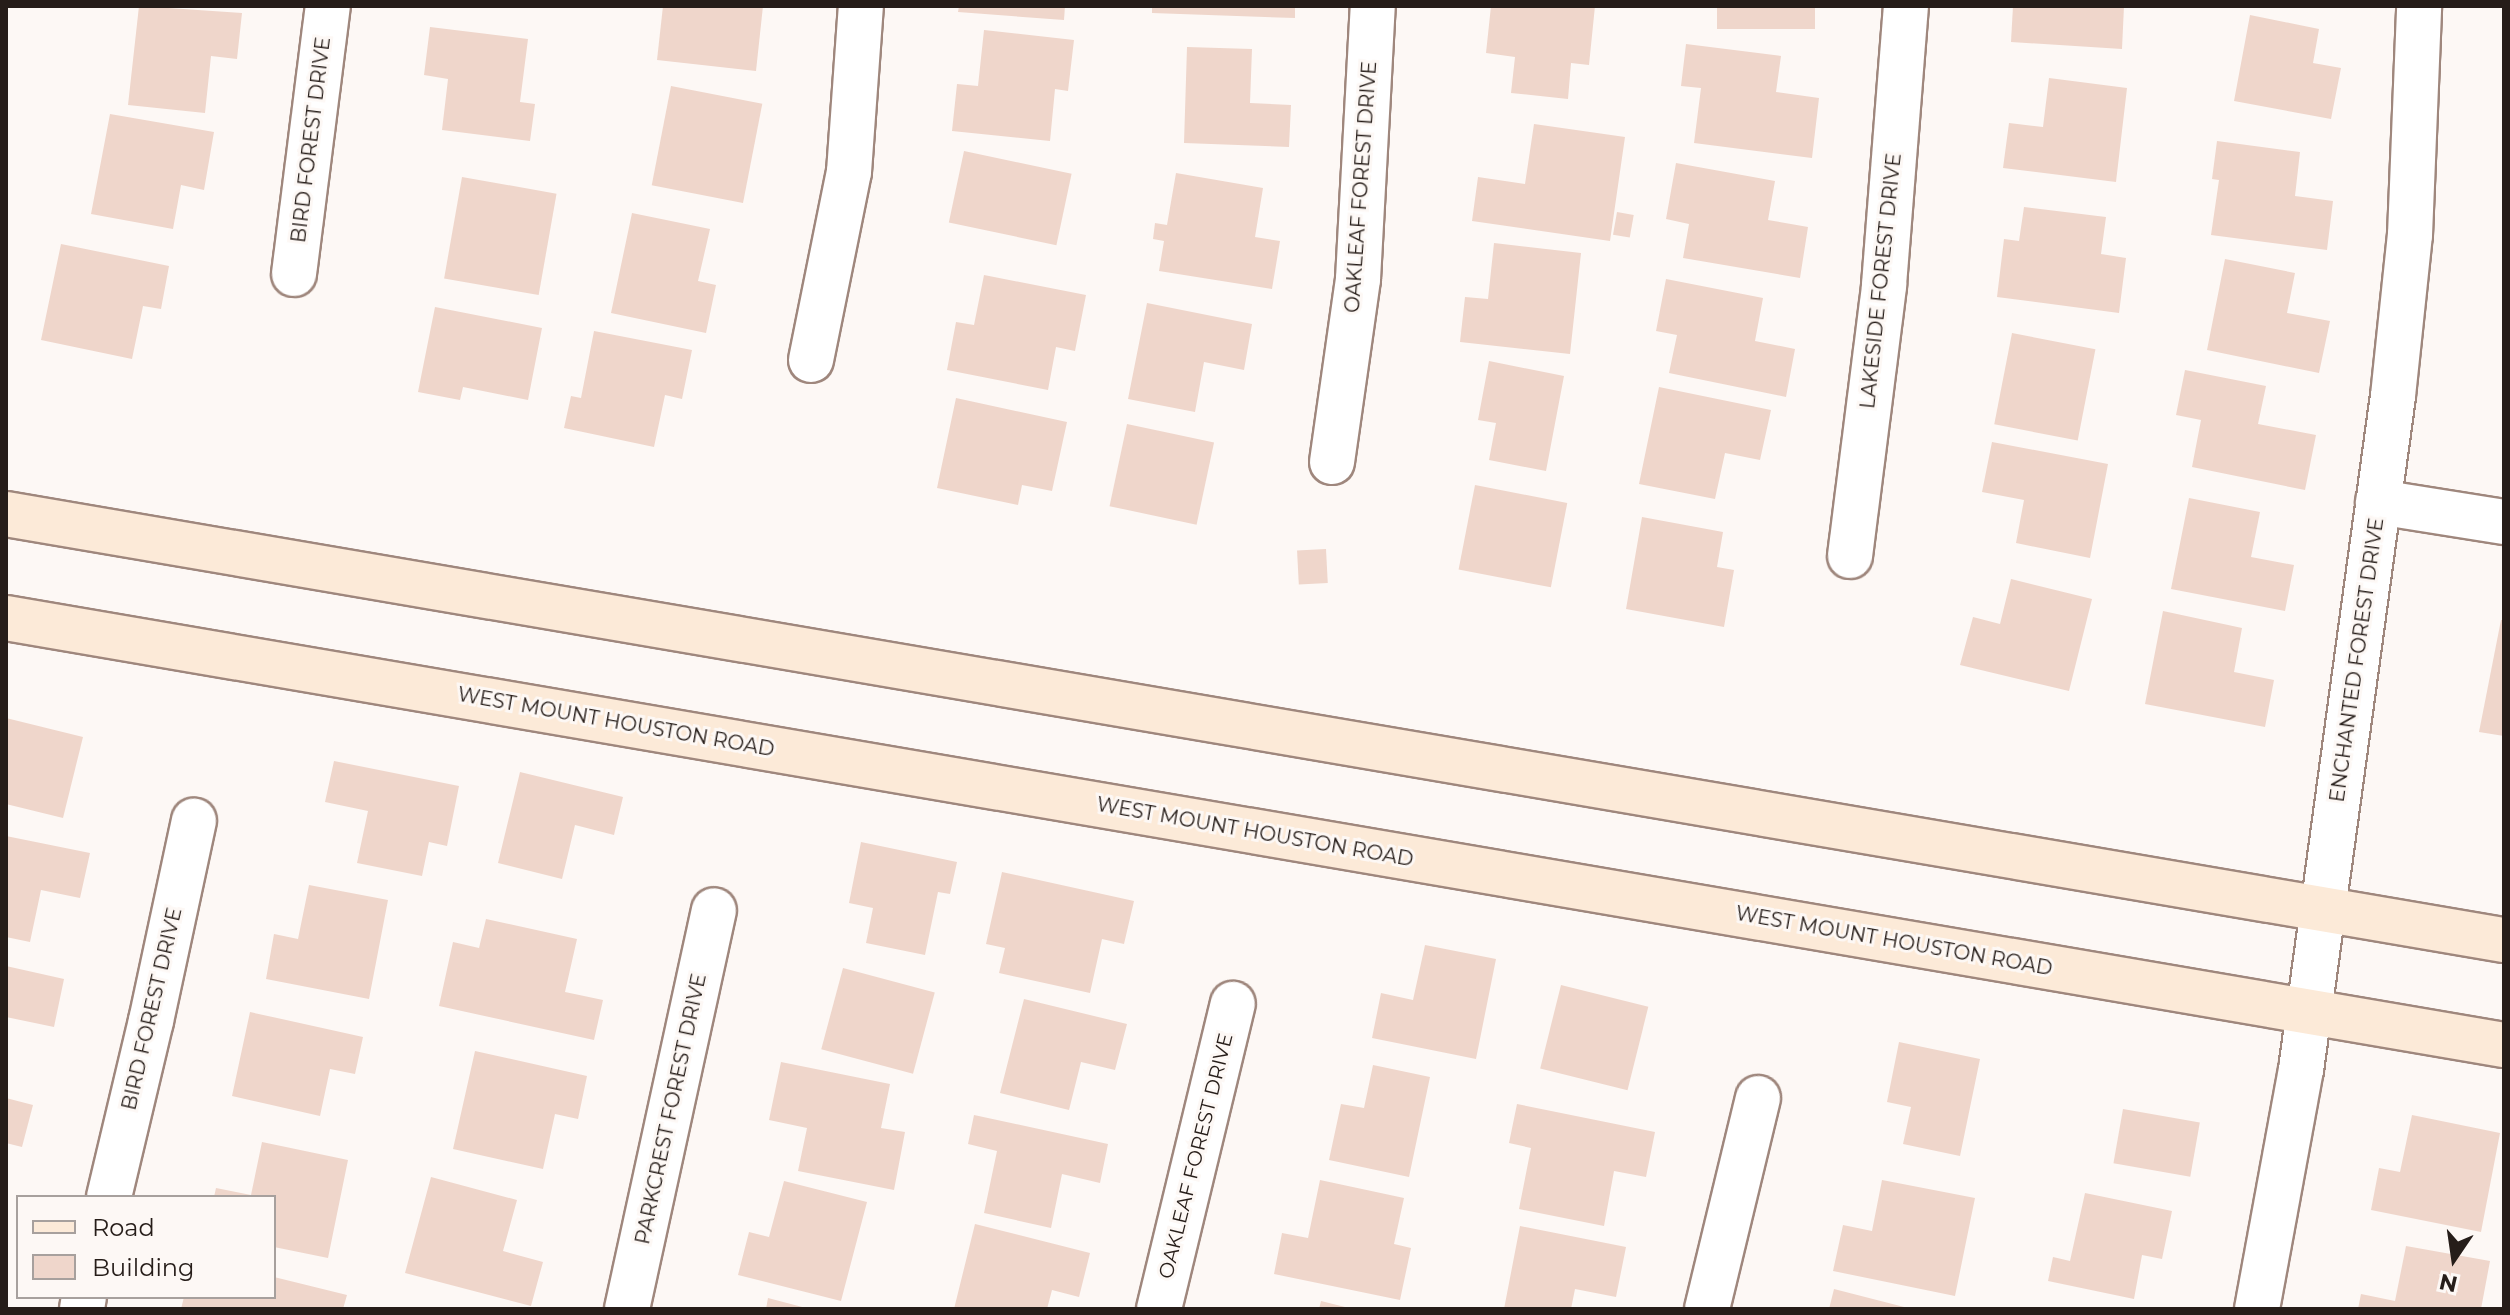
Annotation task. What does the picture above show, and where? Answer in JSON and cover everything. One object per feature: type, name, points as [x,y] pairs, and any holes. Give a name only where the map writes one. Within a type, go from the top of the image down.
[{"type":"main road","points":[[6,514],[2504,940]]},
{"type":"main road","name":"WEST MOUNT HOUSTON ROAD","points":[[6,618],[2504,1045]]},
{"type":"street","name":"BIRD FOREST DRIVE","points":[[294,274],[328,6]]},
{"type":"street","points":[[811,360],[849,172],[861,6]]},
{"type":"street","name":"OAKLEAF FOREST DRIVE","points":[[1332,462],[1358,279],[1373,6]]},
{"type":"street","name":"LAKESIDE FOREST DRIVE","points":[[1850,556],[1884,285],[1906,6]]},
{"type":"street","name":"ENCHANTED FOREST DRIVE","points":[[2257,1309],[2309,1012],[2378,502],[2410,235],[2419,6]]},
{"type":"street","points":[[2378,502],[2504,522]]},
{"type":"street","name":"BIRD FOREST DRIVE","points":[[109,1195],[194,821]]},
{"type":"street","name":"PARKCREST FOREST DRIVE","points":[[627,1309],[714,910]]},
{"type":"street","name":"OAKLEAF FOREST DRIVE","points":[[1159,1309],[1233,1004]]},
{"type":"street","points":[[1707,1309],[1758,1098]]},
{"type":"building","points":[[139,6],[242,13],[237,59],[211,56],[205,113],[128,105]]},
{"type":"building","points":[[663,6],[763,6],[756,71],[657,60]]},
{"type":"building","points":[[959,6],[1065,6],[1064,20],[958,12]]},
{"type":"building","points":[[1152,6],[1295,6],[1295,18],[1152,13]]},
{"type":"building","points":[[1491,6],[1595,6],[1589,65],[1571,63],[1568,99],[1511,93],[1515,57],[1486,53]]},
{"type":"building","points":[[1717,6],[1815,6],[1815,29],[1717,29]]},
{"type":"building","points":[[2013,6],[2124,6],[2122,49],[2011,42]]},
{"type":"building","points":[[2250,15],[2319,29],[2313,63],[2341,68],[2331,119],[2234,101]]},
{"type":"building","points":[[430,27],[528,39],[520,102],[535,104],[530,141],[442,130],[448,79],[424,75]]},
{"type":"building","points":[[984,30],[1074,40],[1068,91],[1055,89],[1050,141],[952,131],[957,84],[978,86]]},
{"type":"building","points":[[1686,44],[1781,56],[1776,92],[1819,98],[1812,158],[1694,143],[1701,88],[1681,86]]},
{"type":"building","points":[[1187,47],[1252,49],[1250,103],[1291,105],[1289,147],[1184,143]]},
{"type":"building","points":[[2049,78],[2127,88],[2116,182],[2003,168],[2009,123],[2043,127]]},
{"type":"building","points":[[671,86],[762,104],[743,203],[652,185]]},
{"type":"building","points":[[110,114],[214,132],[204,190],[181,185],[173,229],[91,214]]},
{"type":"building","points":[[1534,124],[1625,137],[1610,241],[1472,221],[1478,177],[1525,184]]},
{"type":"building","points":[[2217,141],[2300,152],[2295,196],[2333,201],[2327,250],[2211,235],[2219,180],[2212,179]]},
{"type":"building","points":[[964,151],[1072,174],[1056,245],[949,222]]},
{"type":"building","points":[[1676,163],[1775,181],[1768,220],[1808,227],[1800,278],[1683,258],[1689,224],[1666,219]]},
{"type":"building","points":[[1176,173],[1263,188],[1255,237],[1280,241],[1272,289],[1159,271],[1164,241],[1153,239],[1155,223],[1167,225]]},
{"type":"building","points":[[462,177],[557,194],[539,295],[444,278]]},
{"type":"building","points":[[2024,207],[2106,217],[2101,254],[2126,258],[2119,313],[1997,297],[2004,239],[2019,241]]},
{"type":"building","points":[[1617,212],[1634,215],[1630,238],[1613,235]]},
{"type":"building","points":[[632,213],[710,229],[698,281],[716,285],[706,333],[611,313]]},
{"type":"building","points":[[1494,243],[1581,253],[1570,354],[1460,342],[1465,297],[1488,299]]},
{"type":"building","points":[[61,244],[169,266],[161,309],[143,306],[132,359],[41,340]]},
{"type":"building","points":[[2225,259],[2295,273],[2287,313],[2330,321],[2319,373],[2207,350]]},
{"type":"building","points":[[984,275],[1086,295],[1075,351],[1056,347],[1048,390],[947,370],[956,322],[974,325]]},
{"type":"building","points":[[1666,279],[1763,298],[1755,341],[1795,349],[1786,397],[1669,373],[1677,335],[1656,331]]},
{"type":"building","points":[[1147,303],[1252,324],[1244,370],[1204,362],[1195,412],[1128,399]]},
{"type":"building","points":[[435,307],[542,328],[528,400],[463,387],[460,400],[418,392]]},
{"type":"building","points":[[594,331],[692,350],[682,399],[665,395],[654,447],[564,428],[571,396],[581,398]]},
{"type":"building","points":[[2012,333],[2095,349],[2078,441],[1994,424]]},
{"type":"building","points":[[1489,361],[1564,376],[1546,471],[1489,460],[1496,423],[1478,420]]},
{"type":"building","points":[[2185,370],[2266,386],[2258,424],[2316,435],[2305,490],[2192,467],[2201,420],[2176,415]]},
{"type":"building","points":[[1659,387],[1771,410],[1760,460],[1725,453],[1715,499],[1639,484]]},
{"type":"building","points":[[956,398],[1067,422],[1052,491],[1022,485],[1018,505],[937,488]]},
{"type":"building","points":[[1127,424],[1214,443],[1197,525],[1110,506]]},
{"type":"building","points":[[1992,442],[2108,464],[2090,558],[2016,543],[2024,500],[1982,492]]},
{"type":"building","points":[[1475,485],[1567,503],[1551,587],[1459,569]]},
{"type":"building","points":[[2189,498],[2260,512],[2251,557],[2294,565],[2285,611],[2171,589]]},
{"type":"building","points":[[1642,517],[1723,532],[1717,567],[1734,570],[1724,627],[1626,609]]},
{"type":"building","points":[[1326,549],[1328,583],[1299,584],[1297,551]]},
{"type":"building","points":[[2011,579],[2092,599],[2069,691],[1960,665],[1973,617],[2000,624]]},
{"type":"building","points":[[2163,611],[2242,628],[2234,672],[2274,680],[2265,727],[2145,704]]},
{"type":"building","points":[[2501,620],[2504,620],[2504,736],[2479,732]]},
{"type":"building","points":[[6,718],[83,737],[63,818],[6,804]]},
{"type":"building","points":[[334,761],[459,786],[447,846],[429,842],[422,876],[357,863],[368,811],[325,802]]},
{"type":"building","points":[[520,772],[623,797],[614,835],[575,825],[562,879],[498,863]]},
{"type":"building","points":[[6,836],[90,853],[80,898],[41,890],[30,942],[6,937]]},
{"type":"building","points":[[861,842],[957,862],[950,894],[938,892],[925,955],[866,943],[873,908],[849,903]]},
{"type":"building","points":[[1002,872],[1134,901],[1124,944],[1102,939],[1090,993],[999,973],[1005,948],[986,944]]},
{"type":"building","points":[[309,885],[388,900],[369,999],[266,979],[274,934],[298,939]]},
{"type":"building","points":[[486,919],[577,939],[565,992],[603,1000],[594,1040],[439,1006],[453,942],[479,948]]},
{"type":"building","points":[[1425,945],[1496,959],[1476,1059],[1372,1038],[1381,993],[1413,1000]]},
{"type":"building","points":[[6,966],[64,979],[54,1027],[6,1017]]},
{"type":"building","points":[[843,968],[935,993],[913,1074],[821,1049]]},
{"type":"building","points":[[1561,985],[1648,1007],[1628,1090],[1540,1068]]},
{"type":"building","points":[[1024,999],[1127,1024],[1115,1070],[1081,1062],[1069,1110],[1000,1093]]},
{"type":"building","points":[[250,1012],[363,1037],[355,1074],[330,1069],[320,1116],[232,1096]]},
{"type":"building","points":[[1899,1042],[1980,1059],[1960,1156],[1903,1144],[1911,1107],[1887,1102]]},
{"type":"building","points":[[475,1051],[587,1076],[578,1119],[555,1114],[543,1169],[453,1149]]},
{"type":"building","points":[[781,1062],[890,1084],[881,1128],[905,1132],[894,1190],[798,1171],[807,1128],[769,1120]]},
{"type":"building","points":[[1373,1065],[1430,1077],[1409,1177],[1329,1160],[1341,1104],[1364,1108]]},
{"type":"building","points":[[6,1098],[33,1105],[22,1147],[6,1143]]},
{"type":"building","points":[[1517,1104],[1655,1132],[1646,1177],[1614,1171],[1604,1226],[1519,1209],[1531,1148],[1509,1143]]},
{"type":"building","points":[[2123,1109],[2200,1123],[2190,1177],[2113,1163]]},
{"type":"building","points":[[974,1115],[1108,1144],[1100,1183],[1062,1174],[1051,1228],[984,1213],[997,1151],[968,1144]]},
{"type":"building","points":[[2412,1115],[2500,1133],[2481,1232],[2371,1210],[2379,1168],[2400,1172]]},
{"type":"building","points":[[262,1142],[348,1160],[328,1258],[276,1247],[276,1195],[251,1195]]},
{"type":"building","points":[[431,1177],[517,1200],[503,1251],[543,1262],[531,1306],[405,1273]]},
{"type":"building","points":[[1320,1180],[1404,1198],[1394,1244],[1411,1248],[1400,1300],[1274,1274],[1282,1233],[1308,1238]]},
{"type":"building","points":[[1882,1180],[1975,1198],[1955,1296],[1833,1271],[1843,1225],[1872,1231]]},
{"type":"building","points":[[784,1181],[867,1202],[841,1301],[738,1275],[749,1232],[769,1237]]},
{"type":"building","points":[[216,1188],[251,1195],[214,1195]]},
{"type":"building","points":[[2085,1193],[2172,1211],[2162,1259],[2142,1255],[2134,1299],[2048,1281],[2053,1257],[2070,1261]]},
{"type":"building","points":[[975,1224],[1090,1253],[1079,1297],[1052,1290],[1047,1309],[954,1309]]},
{"type":"building","points":[[1520,1226],[1626,1247],[1616,1297],[1575,1289],[1571,1309],[1504,1309]]},
{"type":"building","points":[[2406,1246],[2490,1261],[2481,1309],[2358,1309],[2361,1294],[2395,1301]]},
{"type":"building","points":[[276,1277],[347,1295],[343,1309],[181,1309],[184,1299],[276,1299]]},
{"type":"building","points":[[1834,1289],[1908,1308],[1908,1309],[1829,1309]]},
{"type":"building","points":[[768,1298],[806,1308],[806,1309],[766,1309]]},
{"type":"building","points":[[1321,1301],[1349,1308],[1349,1309],[1319,1309]]}]
